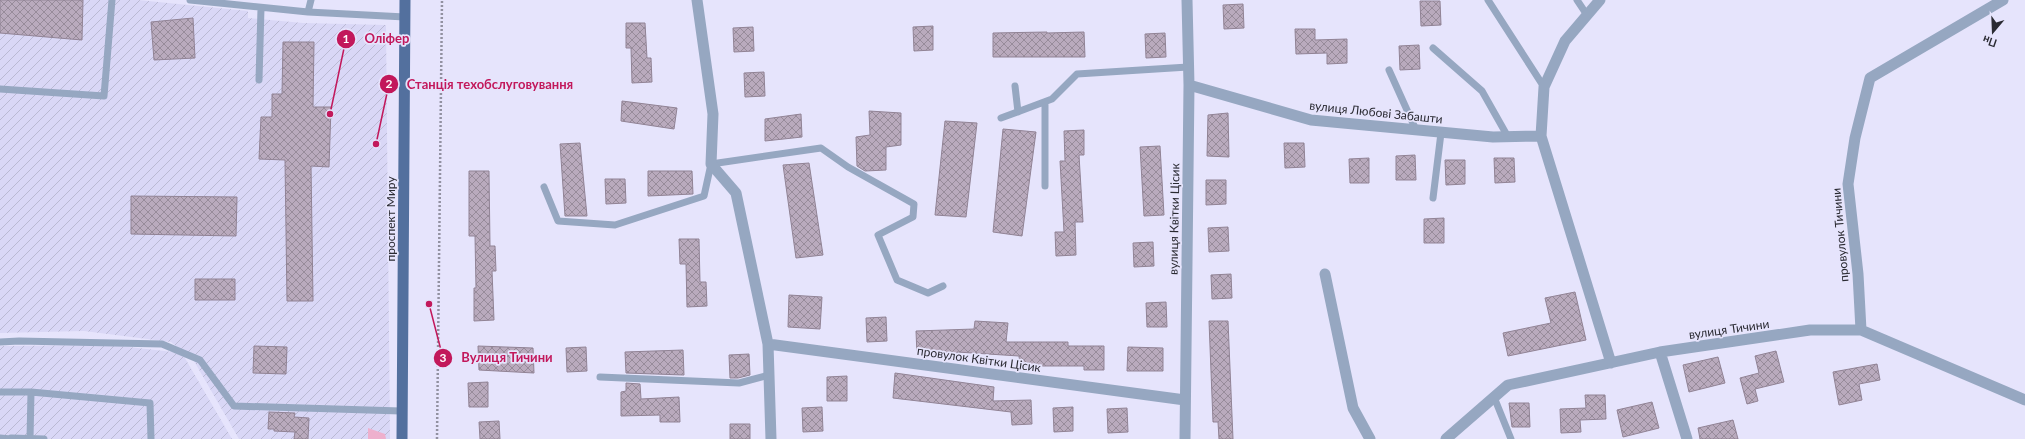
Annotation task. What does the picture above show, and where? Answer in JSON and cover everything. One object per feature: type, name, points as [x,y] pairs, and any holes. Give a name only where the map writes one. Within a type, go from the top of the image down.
[{"type":"main road","name":"проспект Миру","points":[[402,439],[405,0]]},
{"type":"street","points":[[697,0],[713,114],[711,164],[736,193],[768,344],[771,439]]},
{"type":"street","name":"вулиця Квітки Цісик","points":[[1185,439],[1189,85],[1187,0]]},
{"type":"street","points":[[1600,0],[1565,41],[1544,87],[1541,136],[1611,363]]},
{"type":"street","name":"провулок Тичини","points":[[1861,330],[1858,274],[1848,184],[1855,138],[1870,78],[2003,0]]},
{"type":"street","name":"вулиця Любові Забашти","points":[[1189,85],[1311,120],[1441,133],[1508,137],[1541,136]]},
{"type":"street","points":[[1325,274],[1353,408],[1370,439]]},
{"type":"street","name":"вулиця Тичини","points":[[1446,439],[1508,385],[1660,352],[1810,330],[1861,330],[2025,400]]},
{"type":"street","name":"провулок Квітки Цісик","points":[[768,344],[1185,400]]},
{"type":"street","points":[[1660,352],[1687,439]]},
{"type":"lane","points":[[0,89],[104,96],[112,0]]},
{"type":"lane","points":[[190,0],[308,12],[405,17]]},
{"type":"lane","points":[[308,12],[311,0]]},
{"type":"lane","points":[[1488,0],[1544,87]]},
{"type":"lane","points":[[1577,0],[1587,15]]},
{"type":"lane","points":[[259,80],[261,8]]},
{"type":"lane","points":[[1433,48],[1482,91],[1508,137]]},
{"type":"lane","points":[[1001,118],[1052,99],[1077,74],[1188,67]]},
{"type":"lane","points":[[1389,70],[1416,130]]},
{"type":"lane","points":[[1015,86],[1018,112]]},
{"type":"lane","points":[[1045,102],[1045,186]]},
{"type":"lane","points":[[1433,198],[1441,133]]},
{"type":"lane","points":[[544,187],[558,221],[615,225],[704,196],[711,164],[821,148],[848,167],[914,204],[913,217],[878,235],[897,280],[928,293],[943,286]]},
{"type":"lane","points":[[0,342],[162,344],[200,360],[234,406],[402,410]]},
{"type":"lane","points":[[600,377],[739,383],[769,375]]},
{"type":"lane","points":[[0,392],[32,392],[150,403],[151,439]]},
{"type":"lane","points":[[30,439],[32,392]]},
{"type":"lane","points":[[1494,397],[1511,439]]},
{"type":"lane","points":[[0,438],[44,439]]},
{"type":"path","points":[[437,439],[442,0]]},
{"type":"shaded area","points":[[0,0],[138,0],[248,11],[248,18],[303,23],[386,25],[390,439],[239,439],[194,361],[171,342],[84,331],[0,333]]},
{"type":"shaded area","points":[[111,345],[182,353],[232,439],[0,439],[0,346]]},
{"type":"shaded area","points":[[368,428],[385,434],[386,439],[368,439]]},
{"type":"building","points":[[0,0],[83,0],[82,40],[0,33]]},
{"type":"building","points":[[1420,1],[1440,1],[1441,25],[1421,26]]},
{"type":"building","points":[[1243,4],[1244,28],[1224,29],[1223,5]]},
{"type":"building","points":[[193,18],[195,58],[154,60],[151,22]]},
{"type":"building","points":[[626,23],[645,23],[647,58],[651,58],[652,82],[632,83],[631,48],[626,48]]},
{"type":"building","points":[[933,26],[933,50],[914,51],[913,27]]},
{"type":"building","points":[[753,27],[754,51],[734,52],[733,28]]},
{"type":"building","points":[[1295,29],[1315,29],[1315,40],[1347,39],[1347,63],[1327,64],[1327,53],[1296,54]]},
{"type":"building","points":[[1084,32],[1085,57],[993,57],[993,33]]},
{"type":"building","points":[[1165,33],[1166,57],[1146,58],[1145,34]]},
{"type":"building","points":[[283,42],[314,42],[313,107],[331,107],[329,167],[311,166],[313,301],[287,301],[285,160],[259,159],[261,117],[272,117],[272,94],[282,94]]},
{"type":"building","points":[[1419,45],[1420,69],[1400,70],[1399,46]]},
{"type":"building","points":[[764,72],[765,96],[745,97],[744,73]]},
{"type":"building","points":[[622,101],[677,108],[674,129],[621,121]]},
{"type":"building","points":[[869,111],[901,113],[901,145],[886,147],[886,170],[865,171],[857,166],[856,137],[870,135]]},
{"type":"building","points":[[1228,113],[1229,157],[1207,156],[1208,115]]},
{"type":"building","points":[[801,114],[802,137],[765,141],[765,119]]},
{"type":"building","points":[[945,121],[977,123],[966,217],[935,215]]},
{"type":"building","points":[[1003,129],[1036,132],[1022,236],[993,232]]},
{"type":"building","points":[[1084,130],[1084,155],[1079,155],[1083,222],[1075,222],[1076,255],[1056,256],[1055,232],[1064,232],[1060,161],[1065,161],[1064,131]]},
{"type":"building","points":[[580,143],[587,216],[565,216],[560,144]]},
{"type":"building","points":[[1284,143],[1304,143],[1305,167],[1285,168]]},
{"type":"building","points":[[1160,146],[1164,215],[1144,216],[1140,147]]},
{"type":"building","points":[[1415,155],[1416,180],[1396,180],[1396,156]]},
{"type":"building","points":[[1369,158],[1369,183],[1350,183],[1349,159]]},
{"type":"building","points":[[1494,158],[1514,158],[1515,182],[1495,183]]},
{"type":"building","points":[[1445,160],[1465,160],[1465,184],[1446,185]]},
{"type":"building","points":[[809,163],[823,255],[796,258],[783,165]]},
{"type":"building","points":[[469,171],[489,171],[490,246],[495,246],[496,271],[492,271],[494,320],[474,321],[474,288],[476,288],[475,236],[469,236]]},
{"type":"building","points":[[648,171],[692,171],[693,194],[648,196]]},
{"type":"building","points":[[605,179],[625,179],[626,203],[606,204]]},
{"type":"building","points":[[1206,180],[1226,180],[1226,204],[1206,205]]},
{"type":"building","points":[[131,196],[237,197],[236,236],[131,234]]},
{"type":"building","points":[[1444,218],[1444,243],[1424,243],[1424,219]]},
{"type":"building","points":[[1228,227],[1229,251],[1209,252],[1208,228]]},
{"type":"building","points":[[679,239],[699,239],[700,282],[706,282],[707,306],[687,307],[686,264],[680,264]]},
{"type":"building","points":[[1153,242],[1154,266],[1134,267],[1133,243]]},
{"type":"building","points":[[1231,274],[1232,298],[1212,299],[1211,275]]},
{"type":"building","points":[[195,279],[235,279],[235,300],[195,300]]},
{"type":"building","points":[[1575,292],[1586,340],[1508,356],[1503,333],[1551,323],[1545,298]]},
{"type":"building","points":[[789,295],[822,297],[820,329],[788,327]]},
{"type":"building","points":[[1166,302],[1167,327],[1147,327],[1146,303]]},
{"type":"building","points":[[886,317],[887,341],[867,342],[866,318]]},
{"type":"building","points":[[975,321],[1008,323],[1006,342],[1068,342],[1068,346],[1104,346],[1104,370],[1084,370],[1084,366],[1020,366],[1019,356],[957,352],[957,354],[917,355],[916,331],[974,329]]},
{"type":"building","points":[[1209,321],[1228,321],[1233,439],[1219,439],[1218,422],[1213,422]]},
{"type":"building","points":[[254,346],[287,347],[286,374],[253,373]]},
{"type":"building","points":[[478,346],[533,348],[534,373],[479,370]]},
{"type":"building","points":[[586,347],[587,371],[567,372],[566,348]]},
{"type":"building","points":[[1128,347],[1163,348],[1163,371],[1127,371]]},
{"type":"building","points":[[683,350],[684,375],[626,373],[625,352]]},
{"type":"building","points":[[1776,351],[1784,382],[1755,389],[1758,401],[1747,404],[1740,378],[1759,373],[1755,356]]},
{"type":"building","points":[[749,354],[750,375],[730,378],[729,355]]},
{"type":"building","points":[[1718,357],[1725,383],[1689,392],[1683,365]]},
{"type":"building","points":[[1877,364],[1880,380],[1859,384],[1862,400],[1839,405],[1833,372]]},
{"type":"building","points":[[895,373],[994,387],[993,401],[1031,400],[1032,424],[1012,425],[1011,412],[893,398]]},
{"type":"building","points":[[847,376],[847,401],[827,401],[827,377]]},
{"type":"building","points":[[488,382],[488,407],[469,407],[468,383]]},
{"type":"building","points":[[626,383],[640,384],[641,399],[679,397],[680,422],[660,422],[660,415],[621,416],[621,392],[626,391]]},
{"type":"building","points":[[1585,395],[1605,395],[1606,419],[1580,420],[1581,432],[1561,433],[1560,409],[1586,408]]},
{"type":"building","points":[[1652,402],[1659,428],[1623,437],[1617,410]]},
{"type":"building","points":[[1509,403],[1529,403],[1530,427],[1512,427]]},
{"type":"building","points":[[822,407],[823,431],[803,432],[802,408]]},
{"type":"building","points":[[1073,407],[1073,431],[1054,432],[1053,408]]},
{"type":"building","points":[[1127,408],[1128,432],[1108,433],[1107,409]]},
{"type":"building","points":[[269,412],[295,413],[294,417],[309,418],[308,439],[294,439],[295,432],[274,431],[274,429],[268,429]]},
{"type":"building","points":[[1733,420],[1738,439],[1700,439],[1698,428]]},
{"type":"building","points":[[499,421],[500,439],[480,439],[479,422]]},
{"type":"building","points":[[730,424],[750,424],[750,439],[730,439]]},
{"type":"place","name":"Оліфер","points":[[330,114]]},
{"type":"place","name":"Станція техобслуговування","points":[[376,144]]},
{"type":"place","name":"Вулиця Тичини","points":[[429,304]]}]
